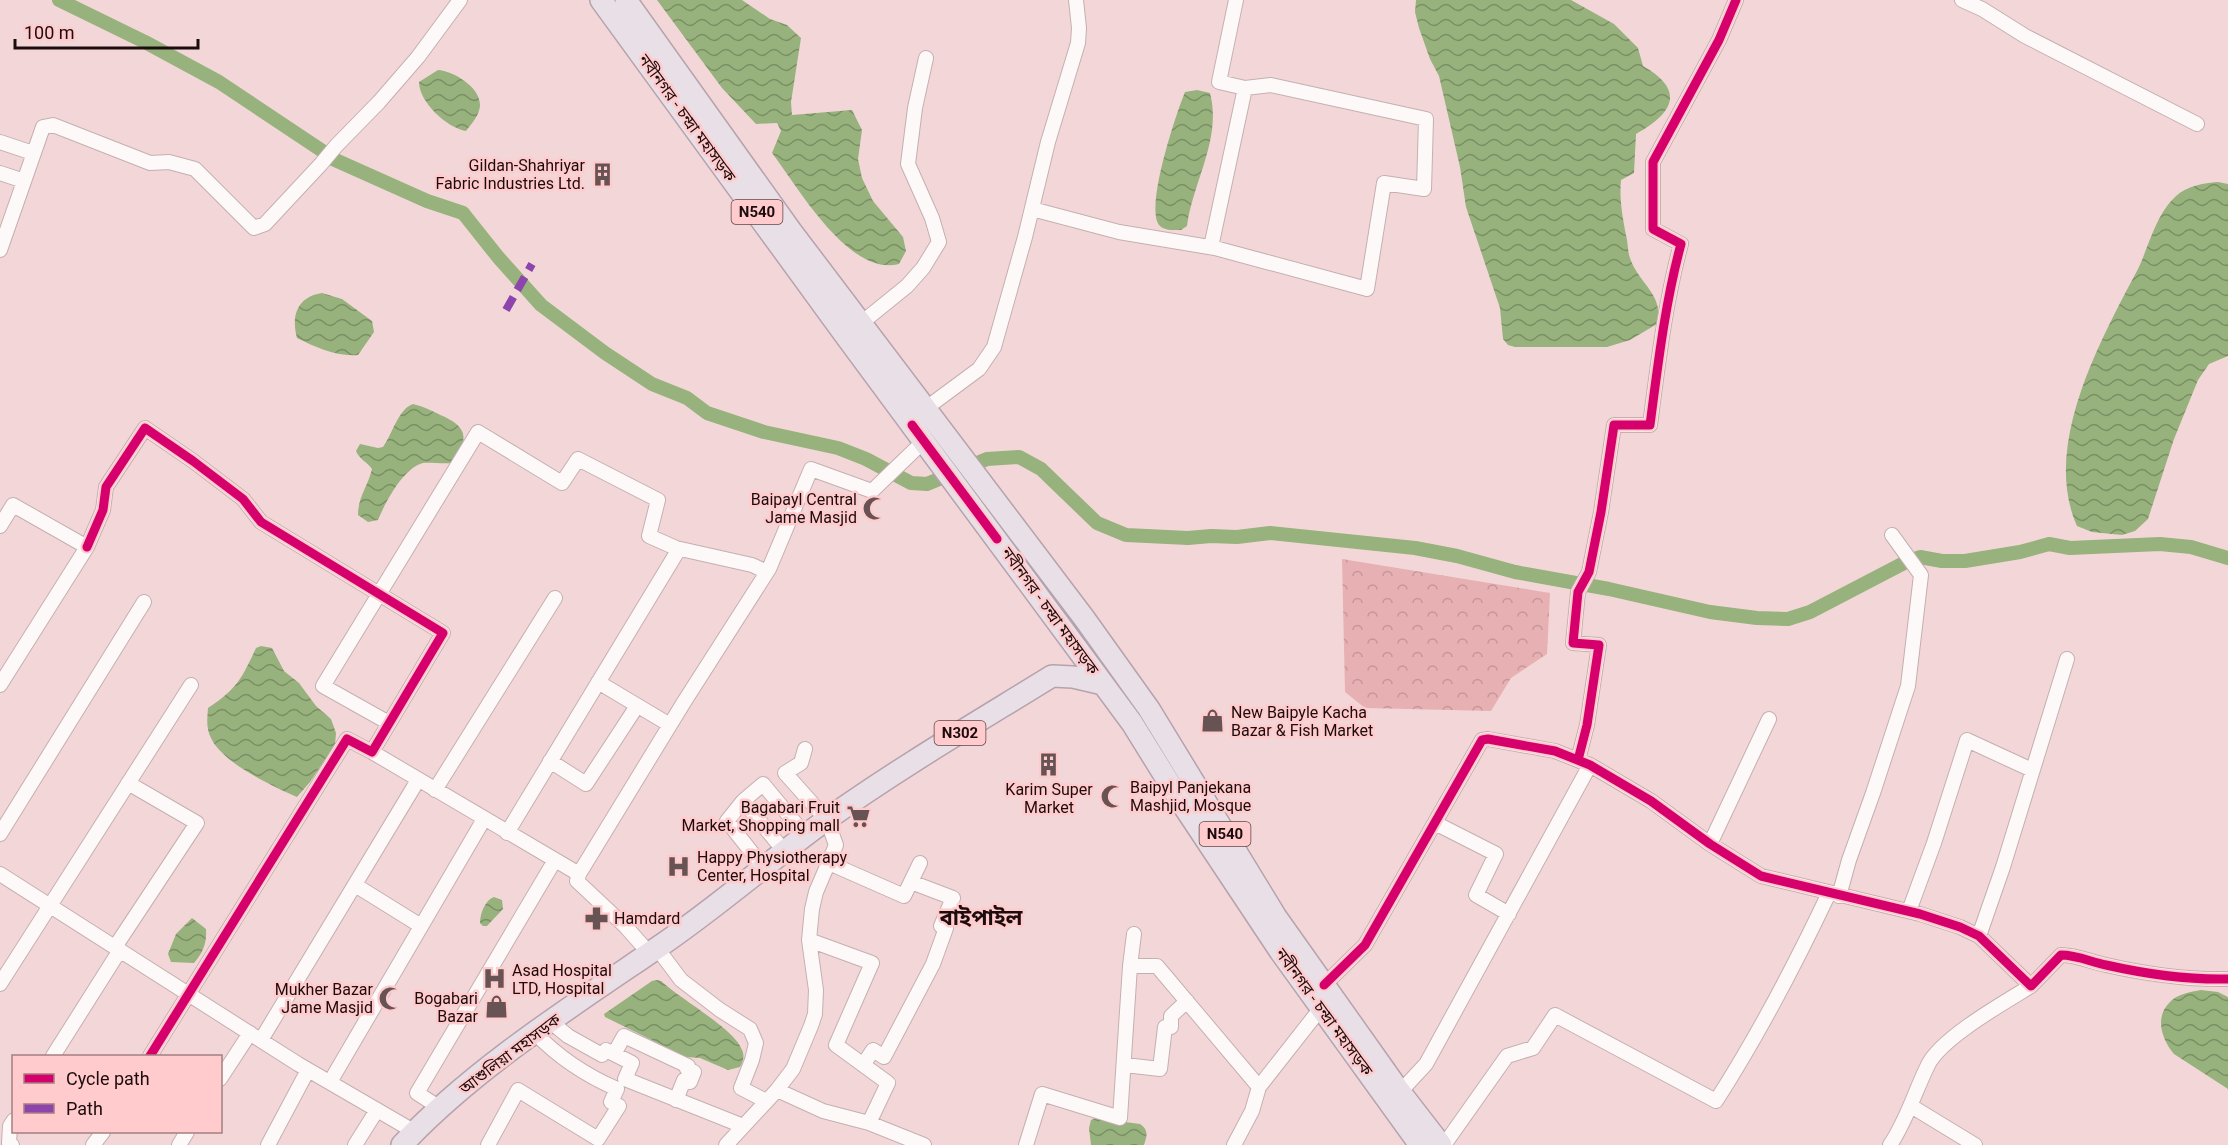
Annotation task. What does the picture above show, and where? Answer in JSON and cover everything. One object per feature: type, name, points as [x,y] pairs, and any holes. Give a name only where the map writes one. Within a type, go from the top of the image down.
[{"type":"highway","name":"নবীনগর - চন্দ্রা মহাসড়ক","points":[[601,0],[922,422],[1010,521],[1084,618],[1149,709],[1276,917],[1400,1092],[1442,1145]]},
{"type":"highway","name":"নবীনগর - চন্দ্রা মহাসড়ক","points":[[626,0],[858,321],[997,539],[1132,723],[1180,802],[1280,951],[1420,1145]]},
{"type":"highway","name":"N302","points":[[826,820],[1052,676],[1073,677],[1103,684]]},
{"type":"highway","name":"আশুলিয়া মহাসড়ক","points":[[409,1138],[440,1108],[543,1028],[653,951],[826,820]]},
{"type":"street","points":[[0,250],[43,128],[53,125],[150,163],[169,162],[195,169],[254,228],[265,224],[386,95],[418,57],[460,0]]},
{"type":"street","points":[[766,1101],[741,1088],[756,1043],[750,1029],[720,1010],[681,980],[577,881],[579,874],[670,725],[767,572],[811,469],[873,491],[900,465],[922,422],[979,369],[994,347],[1048,142],[1078,43],[1076,0]]},
{"type":"street","points":[[1032,209],[1119,232],[1211,247],[1367,289],[1384,183],[1424,189],[1426,119],[1272,84],[1245,88],[1219,82],[1236,0]]},
{"type":"street","points":[[1400,1092],[1426,1064],[1509,914],[1584,762],[1599,645],[1573,643],[1578,592],[1589,572],[1614,425],[1650,425],[1663,326],[1681,244],[1653,229],[1653,162],[1719,40],[1736,0]]},
{"type":"street","points":[[1962,0],[1983,9],[2025,36],[2197,123]]},
{"type":"street","points":[[858,321],[865,320],[907,286],[923,268],[939,242],[932,218],[908,164],[915,108],[926,58]]},
{"type":"street","points":[[1211,247],[1245,88]]},
{"type":"street","points":[[0,142],[33,153]]},
{"type":"street","points":[[0,173],[24,181]]},
{"type":"street","points":[[0,685],[87,547],[103,510],[106,487],[145,428],[193,460],[243,499],[261,522],[443,633],[372,752]]},
{"type":"street","points":[[389,723],[323,686],[478,432],[562,483],[578,459],[658,500],[649,536],[679,549],[753,565],[767,572]]},
{"type":"street","points":[[0,526],[13,505],[87,547]]},
{"type":"street","points":[[1442,1145],[1507,1056],[1533,1048],[1556,1015],[1716,1101],[1760,1032],[1834,895],[1874,794],[1908,686],[1920,575],[1892,535]]},
{"type":"street","points":[[507,832],[679,549]]},
{"type":"street","points":[[435,790],[555,598]]},
{"type":"street","points":[[0,834],[144,602]]},
{"type":"street","points":[[1979,936],[2003,867],[2067,659]]},
{"type":"street","points":[[598,682],[670,725]]},
{"type":"street","points":[[0,984],[190,685]]},
{"type":"street","points":[[550,761],[586,784],[637,706]]},
{"type":"street","points":[[1710,844],[1769,719]]},
{"type":"street","points":[[151,1055],[347,739],[579,874]]},
{"type":"street","points":[[1324,985],[1365,945],[1482,740],[1488,739],[1555,751],[1584,762],[1651,801],[1710,844],[1761,876],[1909,911],[1960,927],[1979,936],[2031,986]]},
{"type":"street","points":[[1909,911],[1934,843],[1966,741],[2032,770]]},
{"type":"street","points":[[726,1145],[777,1090],[792,1069],[815,1014],[816,990],[809,940],[816,892],[836,845],[826,820],[785,773],[801,763],[805,749]]},
{"type":"street","points":[[222,1077],[255,1036],[355,885],[418,780]]},
{"type":"street","points":[[54,1055],[196,823],[128,783]]},
{"type":"street","points":[[764,868],[727,821],[742,801],[763,784],[806,836]]},
{"type":"street","points":[[742,801],[785,852]]},
{"type":"street","points":[[330,1082],[484,819]]},
{"type":"street","points":[[1435,824],[1496,854],[1476,895],[1509,914]]},
{"type":"street","points":[[440,1108],[417,1093],[555,860]]},
{"type":"street","points":[[829,863],[904,896],[920,863]]},
{"type":"street","points":[[0,874],[308,1070],[377,1110],[409,1138]]},
{"type":"street","points":[[863,1065],[873,1050],[884,1057],[933,964],[946,928],[941,926],[953,898],[911,882]]},
{"type":"street","points":[[355,885],[422,926]]},
{"type":"street","points":[[1026,1145],[1042,1094],[1120,1118],[1134,934]]},
{"type":"street","points":[[809,940],[872,963],[836,1045],[888,1083],[869,1123]]},
{"type":"street","points":[[1890,1145],[1911,1106],[1929,1063],[1945,1045],[2003,1003],[2031,986],[2061,955],[2073,955],[2103,965],[2148,974],[2213,980],[2228,979]]},
{"type":"street","points":[[1130,966],[1157,966],[1259,1087]]},
{"type":"street","points":[[1125,1065],[1160,1069],[1164,1027],[1171,1027],[1171,1016],[1187,1001]]},
{"type":"street","points":[[1234,1145],[1252,1111],[1259,1087],[1321,1008]]},
{"type":"street","points":[[543,1028],[568,1036],[602,1055],[606,1050],[632,1063],[625,1078],[743,1126]]},
{"type":"street","points":[[488,1145],[518,1090],[598,1139],[619,1106],[611,1102],[617,1089],[572,1066],[553,1051],[543,1028]]},
{"type":"street","points":[[614,1054],[624,1036],[688,1066],[687,1069],[694,1072],[690,1082],[684,1080],[676,1100]]},
{"type":"street","points":[[268,1145],[308,1070]]},
{"type":"street","points":[[777,1090],[823,1111],[869,1123],[924,1145]]},
{"type":"street","points":[[1911,1106],[1975,1145]]},
{"type":"street","points":[[355,1145],[377,1110]]},
{"type":"street","points":[[12,1123],[9,1143],[12,1145]]},
{"type":"green space","points":[[1342,559],[1550,593],[1547,654],[1511,678],[1491,711],[1365,708],[1345,692]]},
{"type":"water","points":[[657,0],[742,0],[770,19],[787,25],[801,38],[791,102],[792,115],[852,110],[862,130],[858,159],[862,178],[873,201],[903,237],[906,251],[899,264],[880,264],[862,257],[844,244],[826,226],[772,153],[781,131],[777,123],[756,124],[722,88]]},
{"type":"water","points":[[1416,0],[1571,0],[1614,24],[1638,48],[1643,66],[1666,84],[1670,93],[1670,102],[1658,118],[1636,134],[1634,173],[1621,180],[1622,210],[1629,256],[1654,297],[1658,314],[1657,324],[1630,340],[1607,347],[1515,347],[1508,345],[1503,339],[1500,308],[1466,207],[1460,167],[1439,76],[1419,28],[1415,12]]},
{"type":"water","points":[[438,70],[451,73],[465,81],[476,92],[480,106],[475,119],[466,131],[451,125],[435,113],[420,90],[419,82]]},
{"type":"water","points":[[1197,90],[1210,93],[1213,110],[1210,143],[1187,226],[1181,230],[1166,229],[1159,225],[1156,215],[1156,199],[1163,160],[1185,92]]},
{"type":"water","points":[[2218,182],[2228,184],[2228,356],[2209,364],[2198,380],[2174,439],[2148,519],[2135,531],[2122,535],[2092,532],[2077,526],[2068,495],[2066,462],[2071,428],[2080,394],[2108,327],[2138,269],[2163,212],[2176,196],[2190,187]]},
{"type":"water","points":[[322,293],[342,299],[372,321],[374,332],[358,355],[334,353],[297,338],[295,322],[298,309],[307,299]]},
{"type":"water","points":[[413,404],[445,417],[459,426],[464,437],[461,449],[452,463],[423,463],[416,466],[402,479],[390,496],[378,520],[368,522],[358,515],[358,509],[372,469],[356,451],[360,444],[383,447],[403,411]]},
{"type":"water","points":[[261,646],[272,648],[284,671],[299,683],[316,706],[331,719],[336,733],[335,745],[297,797],[238,766],[218,749],[209,732],[208,708],[232,689],[256,648]]},
{"type":"water","points":[[494,897],[502,900],[503,909],[487,926],[483,926],[480,923],[482,912],[488,901]]},
{"type":"water","points":[[192,918],[206,929],[202,952],[194,963],[171,962],[168,954],[176,934]]},
{"type":"water","points":[[657,980],[729,1033],[743,1052],[740,1067],[728,1070],[700,1058],[686,1057],[605,1017],[604,1014],[652,981]]},
{"type":"water","points":[[2201,990],[2218,992],[2228,997],[2228,1089],[2174,1054],[2161,1028],[2162,1014],[2173,999]]},
{"type":"water","points":[[1095,1118],[1140,1124],[1146,1133],[1144,1145],[1091,1145],[1089,1128],[1091,1120]]},
{"type":"waterway","points":[[59,0],[145,42],[219,82],[324,152]]},
{"type":"waterway","points":[[333,159],[427,201],[463,213],[541,305],[605,353],[652,384],[687,398],[707,413],[764,432],[838,448],[866,459],[911,483],[927,484],[987,459],[1019,457],[1041,469],[1097,523],[1126,535],[1188,538],[1237,537],[1270,533],[1415,548],[1457,556],[1515,572],[1609,589],[1710,612],[1788,619],[1810,612],[1920,557],[1942,561],[1965,561],[2020,552],[2049,544],[2070,548],[2160,544],[2191,547],[2228,558]]},
{"type":"marked path","points":[[506,310],[532,264]]},
{"type":"cycle path","points":[[1578,760],[1587,725],[1599,645],[1573,643],[1578,592],[1589,572],[1614,425],[1650,425],[1666,311],[1681,244],[1653,229],[1653,162],[1719,40],[1736,0]]},
{"type":"cycle path","points":[[912,425],[997,539]]},
{"type":"cycle path","points":[[87,547],[103,510],[106,487],[145,428],[243,499],[261,522],[443,633],[372,752],[347,739],[151,1055]]},
{"type":"cycle path","points":[[1324,985],[1365,945],[1482,740],[1488,739],[1555,751],[1590,765],[1651,801],[1710,844],[1761,876],[1920,914],[1960,927],[1979,936],[2031,986],[2061,955],[2152,974],[2228,979]]},
{"type":"place","name":"Gildan-Shahriyar Fabric Industries Ltd.","points":[[603,174]]},
{"type":"place","name":"Baipayl Central Jame Masjid","points":[[875,508]]},
{"type":"place","name":"New Baipyle Kacha Bazar & Fish Market","points":[[1213,721]]},
{"type":"place","name":"Karim Super Market","points":[[1049,764]]},
{"type":"place","name":"Baipyl Panjekana Mashjid, Mosque","points":[[1112,796]]},
{"type":"place","name":"Bagabari Fruit Market, Shopping mall","points":[[858,816]]},
{"type":"place","name":"Happy Physiotherapy Center, Hospital","points":[[679,866]]},
{"type":"place","name":"Hamdard","points":[[596,918]]},
{"type":"place","name":"Asad Hospital LTD, Hospital","points":[[494,979]]},
{"type":"place","name":"Mukher Bazar Jame Masjid","points":[[391,998]]},
{"type":"place","name":"Bogabari Bazar","points":[[496,1007]]},
{"type":"district","name":"বাইপাইল","points":[[981,917]]}]
